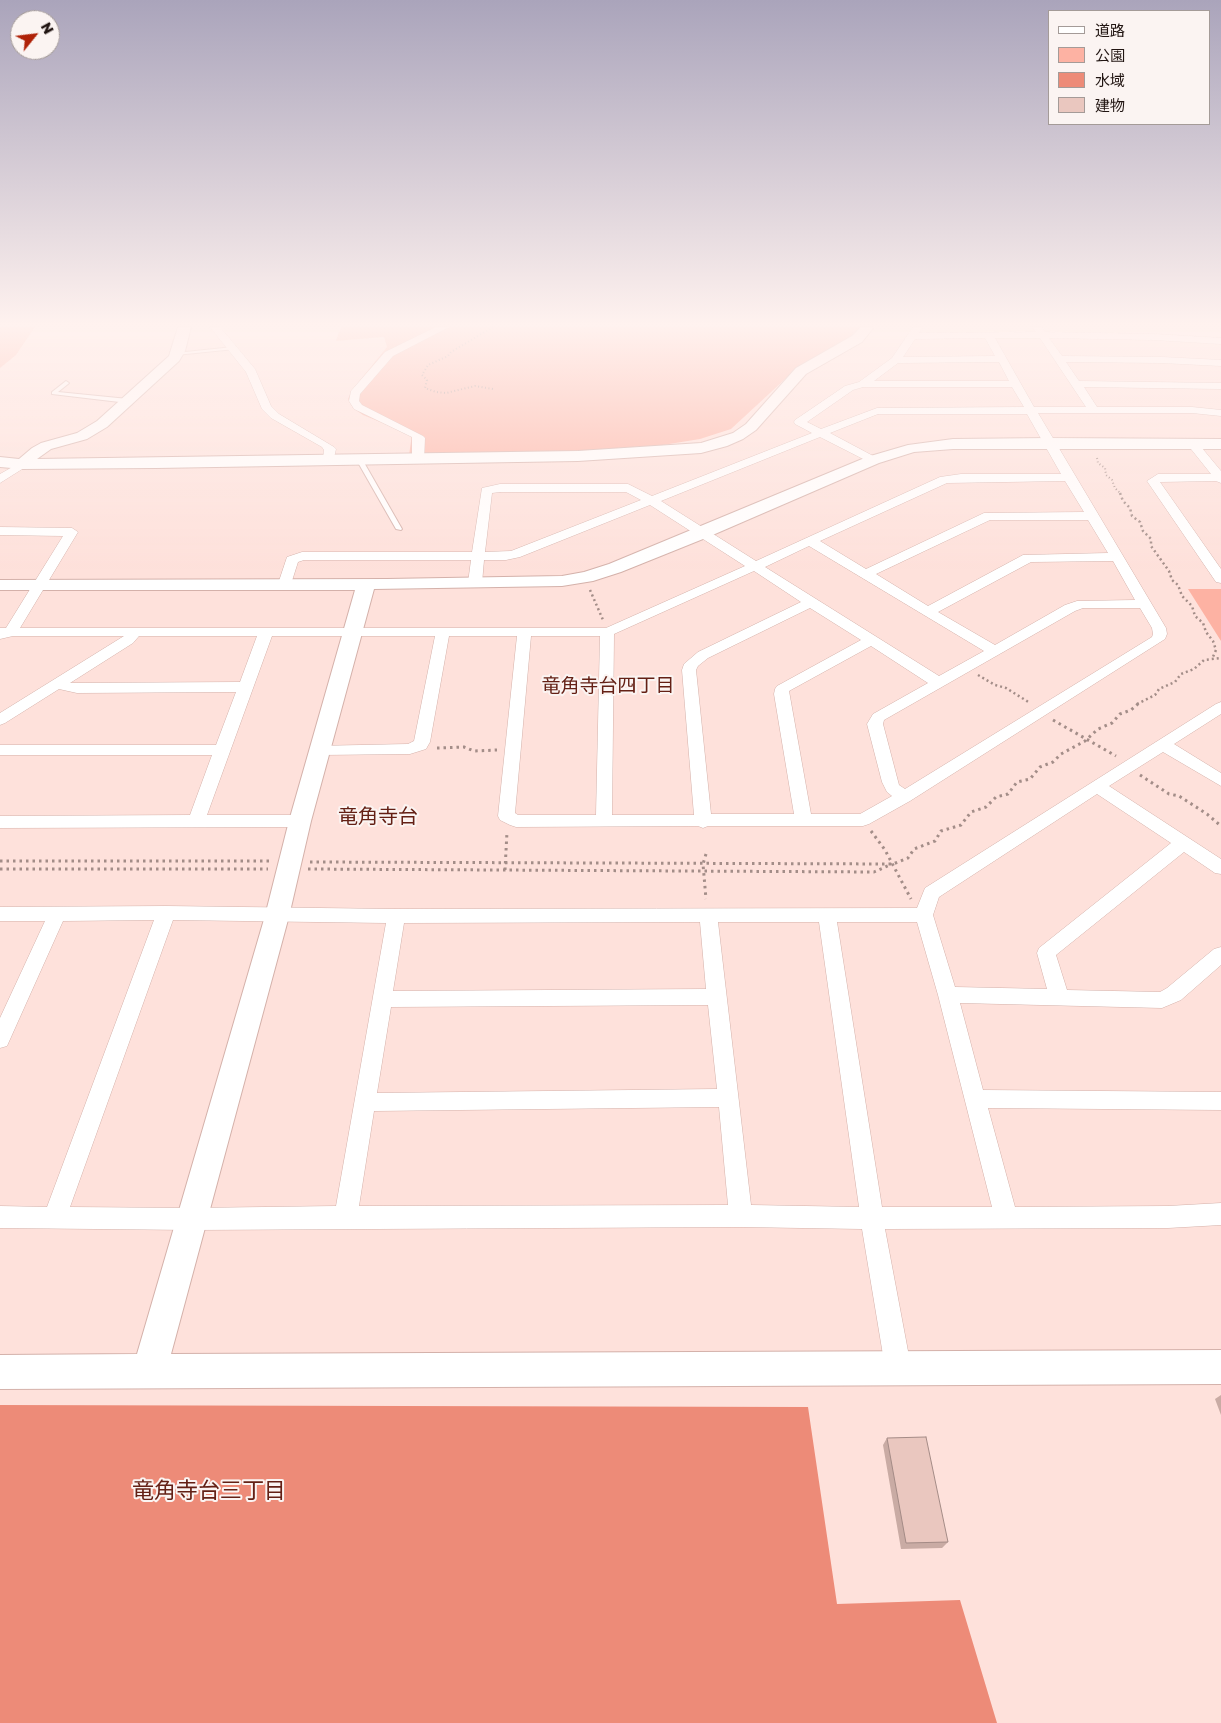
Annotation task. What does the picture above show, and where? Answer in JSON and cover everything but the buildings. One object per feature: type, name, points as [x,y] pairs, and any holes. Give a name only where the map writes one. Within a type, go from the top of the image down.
[{"type":"street","points":[[0,479],[46,446],[91,432],[120,407]]},
{"type":"street","points":[[267,407],[275,416],[326,445],[330,450],[329,460]]},
{"type":"street","points":[[359,407],[416,435],[419,438],[418,459]]},
{"type":"street","points":[[0,462],[23,464],[578,456],[701,448],[722,443],[738,436],[751,427],[767,407]]},
{"type":"street","points":[[821,407],[800,422],[873,460]]},
{"type":"street","points":[[524,632],[506,816],[509,820],[703,822],[863,820],[904,797],[1158,639],[1160,634],[1159,628],[1091,516],[1029,407]]},
{"type":"street","points":[[285,584],[292,560],[298,556],[478,556],[515,554],[820,433],[882,411],[1192,410],[1221,413]]},
{"type":"street","points":[[0,585],[475,584],[549,582],[587,577],[615,568],[873,460],[905,450],[926,446],[1049,443],[1221,444]]},
{"type":"street","points":[[1193,444],[1220,478]]},
{"type":"street","points":[[3,634],[607,632],[944,480],[961,478],[1069,477]]},
{"type":"street","points":[[1220,478],[1158,478],[1153,481],[1221,580]]},
{"type":"street","points":[[475,584],[484,493],[490,489],[623,487],[636,490],[937,682]]},
{"type":"street","points":[[866,574],[988,516],[1091,516]]},
{"type":"street","points":[[0,531],[72,532],[40,584],[3,634]]},
{"type":"street","points":[[810,541],[993,650]]},
{"type":"street","points":[[929,611],[1028,558],[1116,557]]},
{"type":"street","points":[[150,1370],[277,916],[300,821],[366,584]]},
{"type":"street","points":[[703,822],[689,670],[691,664],[703,655],[811,602]]},
{"type":"street","points":[[904,797],[893,788],[890,782],[875,720],[993,650],[1076,606],[1143,604]]},
{"type":"street","points":[[196,821],[266,632]]},
{"type":"street","points":[[320,750],[410,749],[420,745],[443,632]]},
{"type":"street","points":[[604,821],[607,632]]},
{"type":"street","points":[[0,720],[128,640],[134,633]]},
{"type":"street","points":[[804,821],[781,694],[782,689],[871,640]]},
{"type":"street","points":[[59,682],[66,687],[77,688],[245,687]]},
{"type":"street","points":[[0,914],[166,913],[277,916],[396,916],[827,914],[918,908],[931,893],[1221,708]]},
{"type":"street","points":[[1163,745],[1221,780]]},
{"type":"street","points":[[0,750],[222,750]]},
{"type":"street","points":[[1098,787],[1221,868]]},
{"type":"street","points":[[0,822],[300,821]]},
{"type":"street","points":[[1059,998],[1046,953],[1184,843]]},
{"type":"street","points":[[918,908],[948,995],[1006,1217]]},
{"type":"street","points":[[55,1218],[166,913]]},
{"type":"street","points":[[0,1040],[57,914]]},
{"type":"street","points":[[708,914],[741,1216]]},
{"type":"street","points":[[827,914],[872,1218],[898,1367]]},
{"type":"street","points":[[346,1217],[396,916]]},
{"type":"street","points":[[948,995],[1162,1000],[1174,994],[1221,954]]},
{"type":"street","points":[[382,999],[716,997]]},
{"type":"street","points":[[365,1102],[727,1098]]},
{"type":"street","points":[[975,1099],[1221,1101]]},
{"type":"street","points":[[0,1217],[192,1219],[741,1216],[872,1218],[1168,1217],[1221,1214]]},
{"type":"street","points":[[0,1372],[1221,1367]]},
{"type":"lane","points":[[359,459],[399,529]]},
{"type":"path","points":[[1096,454],[1097,460],[1104,468],[1106,475],[1112,480],[1115,488],[1121,494],[1124,503],[1130,508],[1132,516],[1140,522],[1143,531],[1151,539],[1151,546],[1169,571],[1172,580],[1178,585],[1182,596],[1190,603],[1195,616],[1203,623],[1215,648],[1212,658]]},
{"type":"path","points":[[589,587],[607,632]]},
{"type":"path","points":[[1215,648],[1221,653]]},
{"type":"path","points":[[303,869],[874,872],[908,858],[914,849],[934,841],[941,831],[961,825],[971,812],[986,807],[996,797],[1008,794],[1017,782],[1030,779],[1040,767],[1053,762],[1069,748],[1086,739],[1098,729],[1112,723],[1120,714],[1131,710],[1141,701],[1155,695],[1159,689],[1175,682],[1181,674],[1194,669],[1204,660],[1221,658]]},
{"type":"path","points":[[965,667],[995,685],[1006,688],[1042,712],[1121,759],[1122,763],[1129,768],[1168,794],[1179,796],[1207,814],[1221,826]]},
{"type":"path","points":[[420,745],[432,748],[464,747],[474,751],[513,749]]},
{"type":"path","points":[[505,870],[509,820]]},
{"type":"path","points":[[863,820],[886,850],[918,908]]},
{"type":"path","points":[[706,854],[703,871],[708,914]]},
{"type":"path","points":[[0,861],[275,860]]},
{"type":"path","points":[[305,862],[893,864]]},
{"type":"path","points":[[0,869],[273,869]]},
{"type":"green space","points":[[754,407],[731,429],[700,439],[663,445],[557,452],[409,455],[412,435],[363,415],[353,408]]},
{"type":"green space","points":[[1188,589],[1221,589],[1221,641]]},
{"type":"water","points":[[0,1405],[808,1407],[837,1604],[960,1600],[997,1723],[0,1723]]},
{"type":"district","name":"竜角寺台四丁目","points":[[608,686]]},
{"type":"district","name":"竜角寺台","points":[[378,817]]},
{"type":"district","name":"竜角寺台三丁目","points":[[209,1491]]}]
